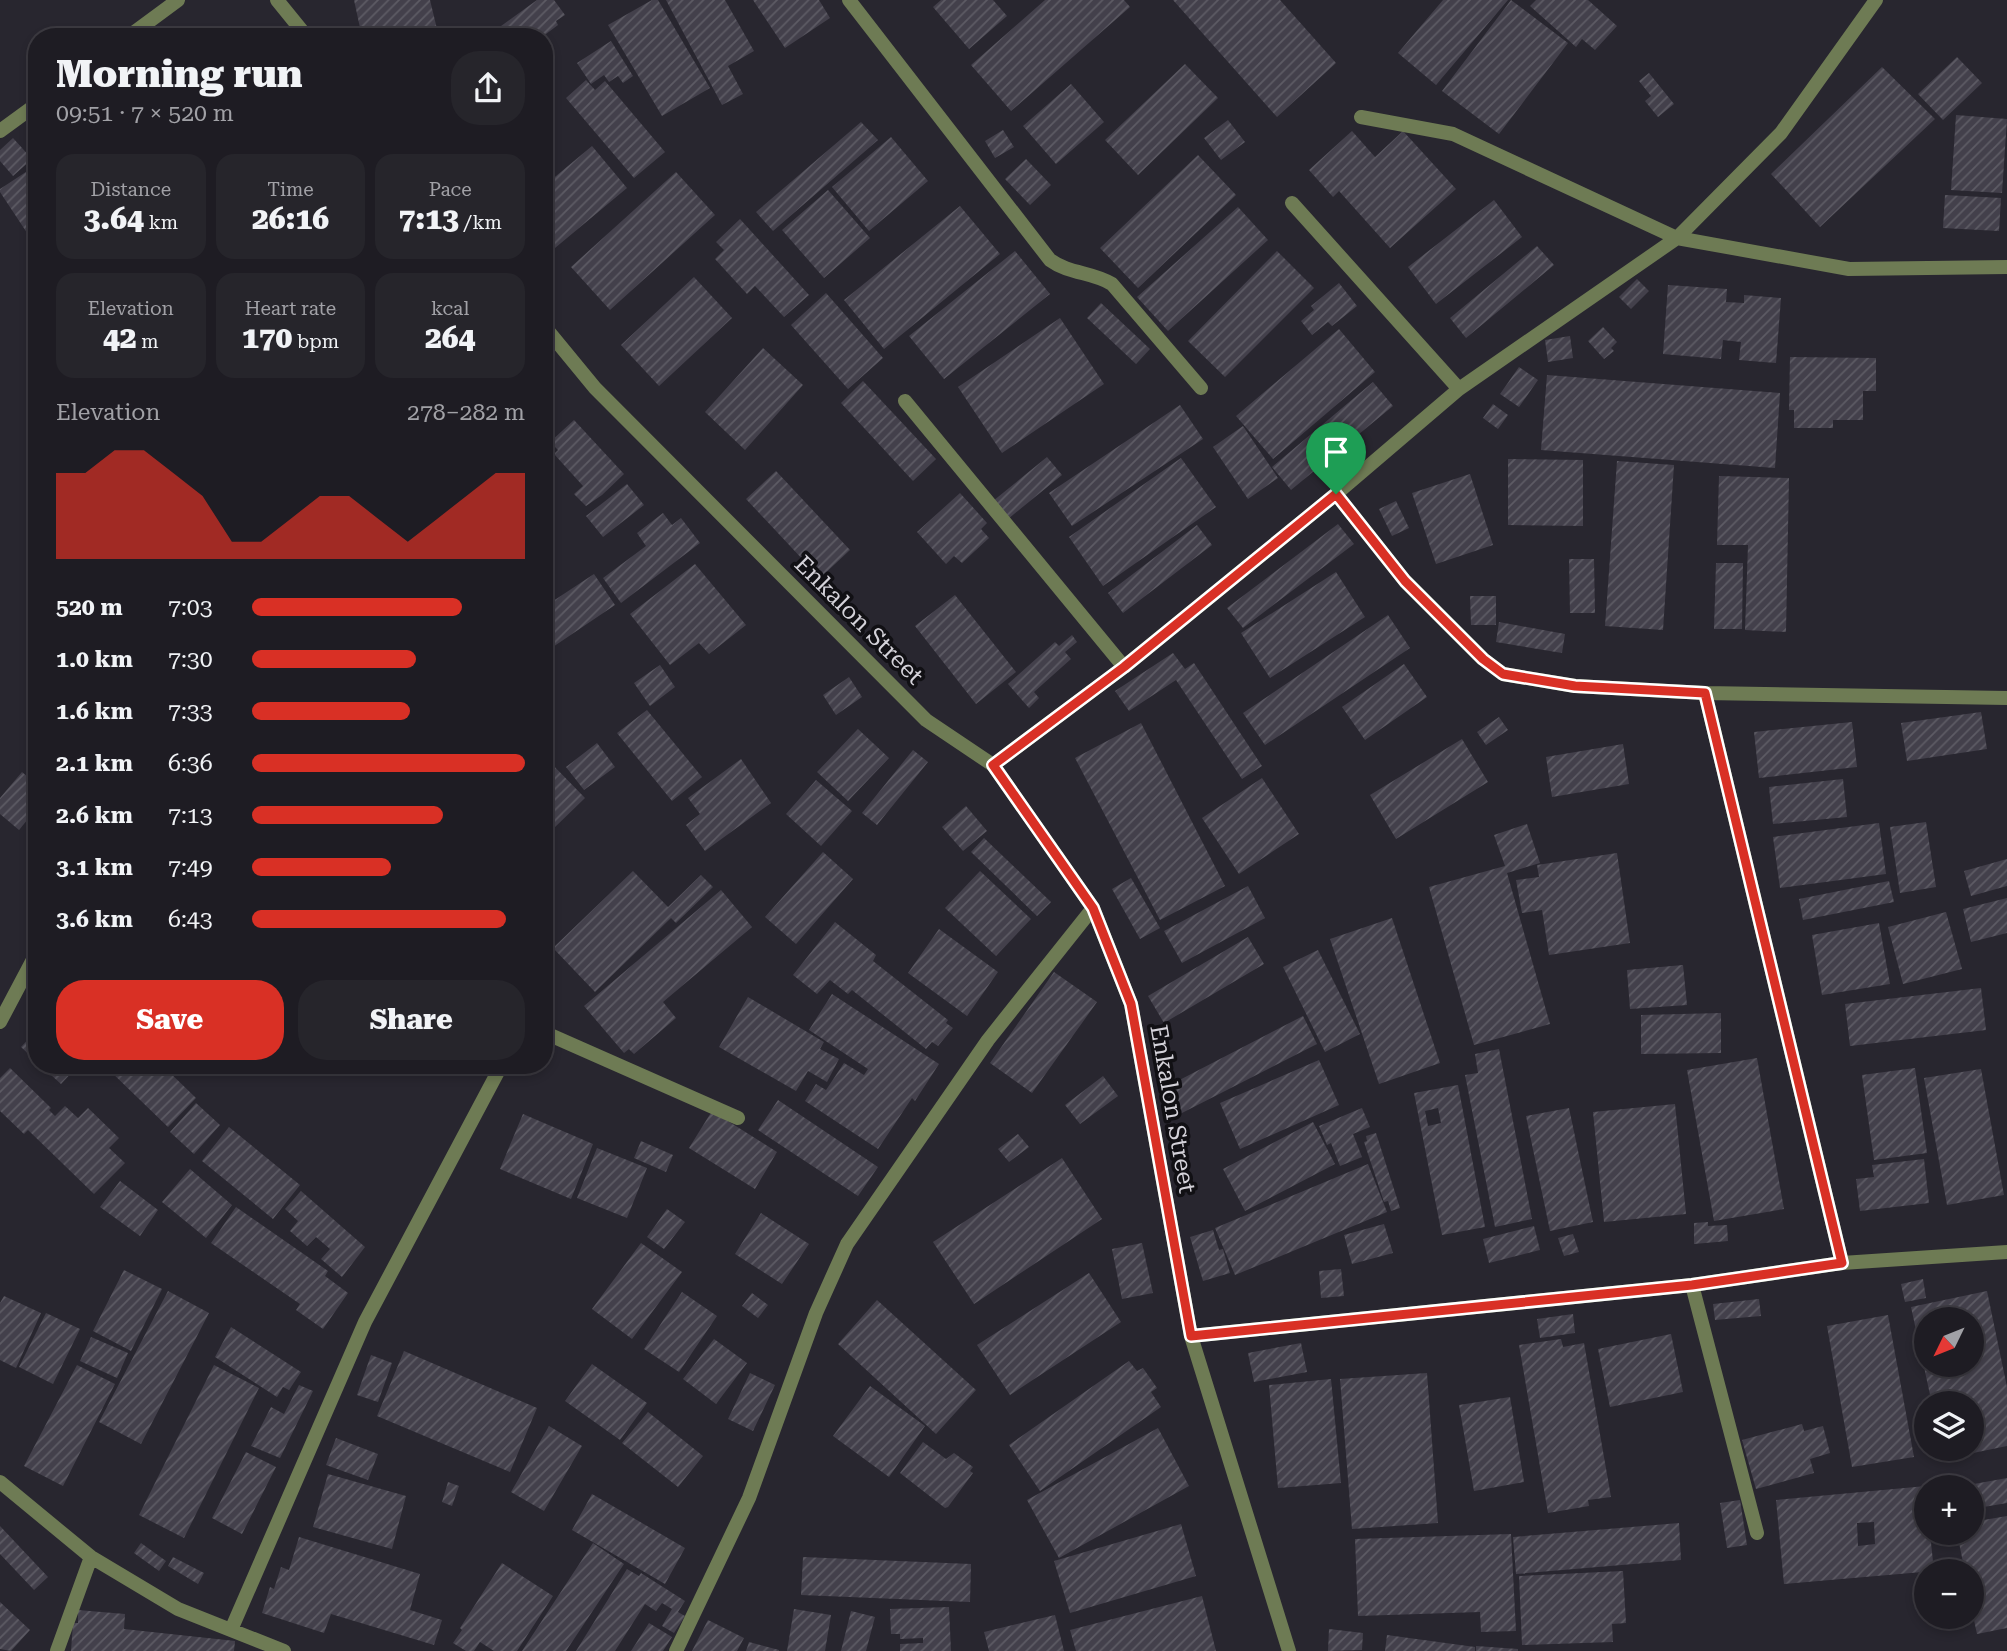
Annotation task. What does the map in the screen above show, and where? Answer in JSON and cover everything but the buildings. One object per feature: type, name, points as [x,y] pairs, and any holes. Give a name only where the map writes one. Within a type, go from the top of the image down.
[{"type":"street","points":[[140,28],[178,0]]},
{"type":"street","points":[[276,0],[299,28]]},
{"type":"street","points":[[849,0],[1050,260],[1058,266],[1103,278],[1112,284],[1201,388]]},
{"type":"street","points":[[993,765],[1124,667],[1336,494],[1459,388],[1677,238],[1781,133],[1876,0]]},
{"type":"street","points":[[0,131],[28,111]]},
{"type":"street","points":[[1362,117],[1452,134],[1677,238],[1849,269],[2007,267]]},
{"type":"street","points":[[1292,203],[1459,388]]},
{"type":"street","name":"Enkalon Street","points":[[553,337],[595,388],[926,720],[993,765],[1093,908],[1131,1004],[1191,1336],[1289,1651]]},
{"type":"street","points":[[905,401],[1124,667]]},
{"type":"street","points":[[1336,494],[1405,581],[1483,659],[1503,674],[1575,686],[1705,693],[2007,698]]},
{"type":"street","points":[[1705,693],[1842,1263]]},
{"type":"street","points":[[676,1651],[749,1498],[816,1313],[847,1244],[988,1040],[1093,908]]},
{"type":"street","points":[[0,1022],[28,969]]},
{"type":"street","points":[[553,1036],[738,1118]]},
{"type":"street","points":[[231,1630],[365,1322],[497,1074]]},
{"type":"street","points":[[1191,1336],[1692,1285],[1842,1263],[2007,1252]]},
{"type":"street","points":[[1692,1285],[1758,1533]]},
{"type":"street","points":[[0,1482],[92,1557],[178,1609],[284,1651]]},
{"type":"street","points":[[57,1651],[92,1557]]},
{"type":"route","points":[[1336,494],[1405,581],[1483,659],[1503,674],[1575,686],[1705,693],[1842,1263],[1692,1285],[1191,1336],[1131,1004],[1093,908],[993,765],[1124,667],[1336,494]]}]
